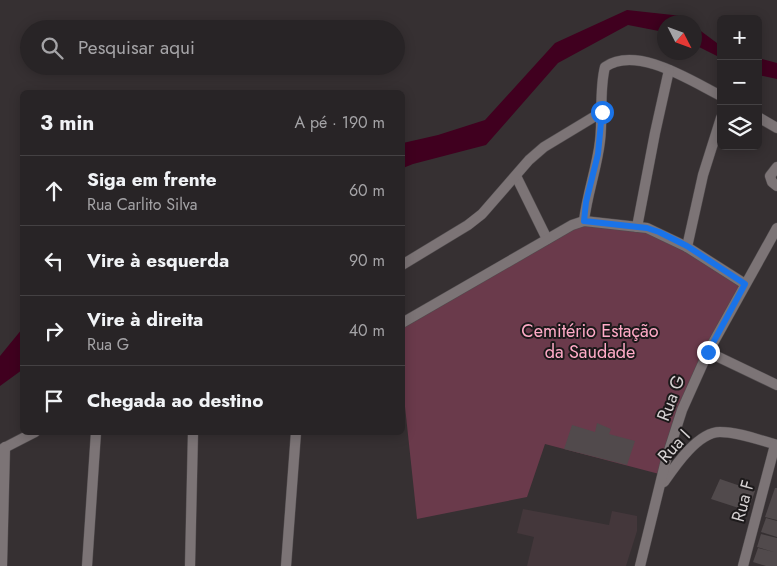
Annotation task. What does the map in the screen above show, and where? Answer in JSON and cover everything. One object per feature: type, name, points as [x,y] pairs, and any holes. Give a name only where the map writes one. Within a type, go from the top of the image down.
[{"type":"street","points":[[584,221],[586,202],[598,154],[602,112],[602,78],[605,67],[614,61],[628,59],[654,65],[669,70],[717,94]]},
{"type":"street","points":[[637,227],[669,70]]},
{"type":"street","points":[[405,263],[468,225],[482,214],[529,160],[544,147],[602,112]]},
{"type":"street","points":[[762,119],[777,128]]},
{"type":"street","points":[[687,246],[703,175],[717,131]]},
{"type":"street","points":[[777,167],[770,176],[772,182],[777,186]]},
{"type":"street","points":[[516,176],[547,239]]},
{"type":"street","points":[[405,321],[572,224],[584,221],[647,228],[659,232],[687,246],[745,284]]},
{"type":"street","name":"Rua G","points":[[640,566],[659,489],[682,410],[708,352],[777,228]]},
{"type":"street","points":[[708,352],[777,385]]},
{"type":"street","name":"Rua I","points":[[659,489],[673,469],[703,438],[718,432],[737,434],[776,445]]},
{"type":"street","points":[[2,566],[3,448],[29,435]]},
{"type":"street","points":[[87,566],[96,435]]},
{"type":"street","points":[[190,566],[193,435]]},
{"type":"street","points":[[286,566],[296,435]]},
{"type":"street","name":"Rua F","points":[[743,566],[776,445]]},
{"type":"shaded area","points":[[627,10],[673,15],[657,15],[657,31],[628,25],[558,63],[486,145],[405,167],[405,143],[438,135],[485,120],[555,43]]},
{"type":"shaded area","points":[[702,32],[717,43],[717,56],[702,48]]},
{"type":"shaded area","points":[[762,59],[777,63],[777,79],[762,76]]},
{"type":"shaded area","points":[[20,331],[20,371],[0,386],[0,356]]},
{"type":"shaded area","points":[[523,509],[609,525],[612,511],[637,516],[637,531],[626,566],[527,566],[534,537],[517,533]]},
{"type":"green space","name":"Cemitério Estação da Saudade","points":[[572,225],[647,228],[745,284],[708,352],[663,475],[545,444],[527,497],[417,519],[405,407],[405,321]]},
{"type":"building","points":[[597,423],[611,429],[609,434],[635,441],[627,465],[564,449],[572,425],[595,432]]},
{"type":"building","points":[[720,479],[755,491],[748,511],[711,499]]},
{"type":"building","points":[[775,488],[777,488],[777,520],[765,517]]},
{"type":"building","points":[[766,518],[777,521],[777,537],[761,532]]},
{"type":"building","points":[[761,534],[777,538],[777,566],[766,566],[753,562],[758,548],[774,552],[757,547]]},
{"type":"route","points":[[602,112],[598,154],[586,202],[584,221],[647,228],[659,232],[687,246],[745,284],[708,352]]}]
